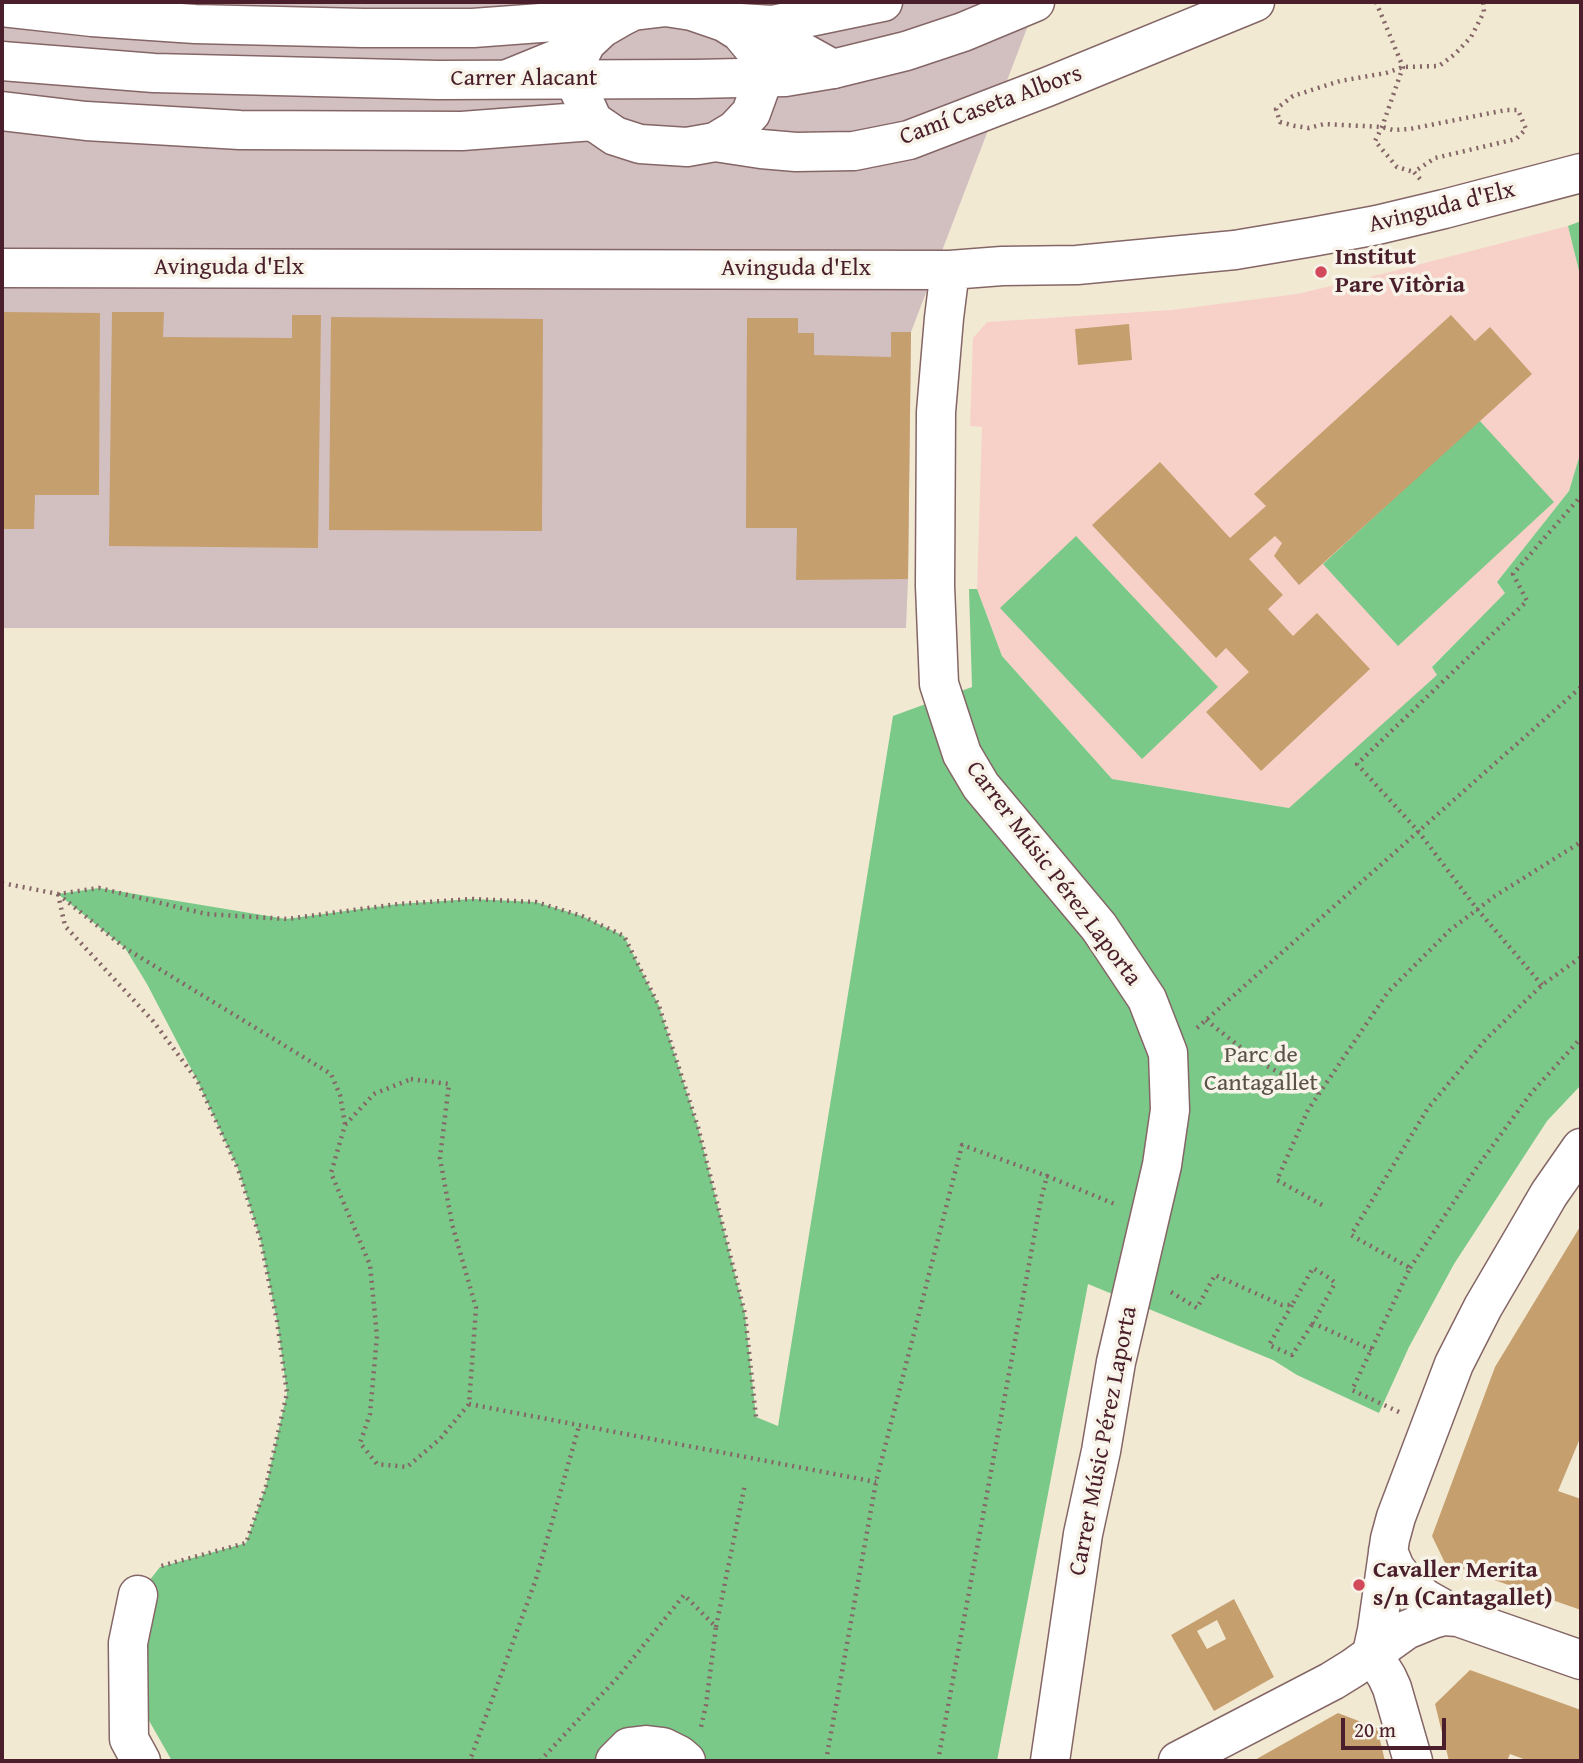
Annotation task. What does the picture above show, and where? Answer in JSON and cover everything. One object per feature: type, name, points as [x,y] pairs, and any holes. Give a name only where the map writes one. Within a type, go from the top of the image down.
[{"type":"street","points":[[732,27],[772,25],[883,2]]},
{"type":"street","name":"Carrer Alacant","points":[[2,61],[155,73],[438,80],[510,78],[580,61],[695,79],[785,77],[833,69],[906,51],[1035,2]]},
{"type":"street","name":"Camí Caseta Albors","points":[[715,142],[770,150],[854,151],[909,140],[1255,2]]},
{"type":"street","points":[[2,7],[93,17],[194,13],[350,28],[473,28],[621,17]]},
{"type":"street","points":[[593,121],[580,61],[602,28],[633,11],[680,8],[797,49],[833,69]]},
{"type":"street","points":[[732,27],[755,50],[764,77],[751,113]]},
{"type":"street","points":[[510,78],[556,90],[615,136],[640,144],[687,147],[715,142],[735,130],[751,113],[833,69]]},
{"type":"street","name":"Carrer Alacant","points":[[2,111],[86,121],[240,130],[462,131],[593,121]]},
{"type":"street","name":"Avinguda d'Elx","points":[[2,268],[950,270],[1077,265],[1236,250],[1377,225],[1581,173]]},
{"type":"street","name":"Carrer Músic Pérez Laporta","points":[[950,270],[936,412],[935,586],[939,684],[962,754],[981,786],[1099,927],[1147,999],[1168,1053],[1170,1110],[1162,1165],[1116,1362],[1083,1534],[1050,1761]]},
{"type":"street","points":[[1413,1761],[1392,1688],[1372,1653],[1396,1517],[1454,1364],[1483,1307],[1549,1194],[1581,1148]]},
{"type":"street","points":[[1388,1551],[1395,1568],[1409,1586],[1458,1617],[1581,1660]]},
{"type":"street","points":[[138,1595],[128,1643],[129,1739],[141,1761]]},
{"type":"street","points":[[1178,1761],[1332,1681],[1406,1630],[1444,1616],[1458,1617]]},
{"type":"street","points":[[615,1761],[629,1747],[663,1747],[679,1755],[692,1750]]},
{"type":"path","points":[[1376,2],[1403,67],[1375,141],[1397,167],[1414,172],[1444,209]]},
{"type":"path","points":[[1414,172],[1435,158],[1516,139],[1526,129],[1518,110],[1392,130],[1382,127],[1324,124],[1309,128],[1295,126],[1280,122],[1276,109],[1293,96],[1340,81],[1386,73],[1403,67],[1439,66],[1471,37],[1484,12],[1483,2]]},
{"type":"path","points":[[1542,985],[1477,909],[1418,831],[1357,764],[1527,601],[1513,574],[1581,496]]},
{"type":"path","points":[[1168,1053],[1581,687]]},
{"type":"path","points":[[1322,1205],[1277,1180],[1308,1110],[1388,992],[1450,930],[1495,895],[1581,842]]},
{"type":"path","points":[[2,883],[58,894],[99,888],[206,914],[286,919],[398,904],[472,899],[536,902],[582,916],[624,936],[659,1006],[698,1127],[745,1314],[756,1417]]},
{"type":"path","points":[[58,894],[125,948],[331,1074],[340,1095],[345,1125],[331,1173],[370,1265],[377,1336],[370,1414],[360,1443],[377,1464],[407,1467],[440,1439],[469,1404],[476,1308],[452,1224],[440,1157],[449,1084],[411,1079],[374,1094],[345,1125]]},
{"type":"path","points":[[58,894],[65,926],[153,1021],[197,1080],[238,1169],[260,1238],[277,1321],[287,1393],[266,1486],[246,1543],[160,1567],[138,1595]]},
{"type":"path","points":[[1410,1268],[1351,1235],[1428,1108],[1486,1038],[1542,985],[1581,957]]},
{"type":"path","points":[[1206,1020],[1259,1062],[1319,1093]]},
{"type":"path","points":[[1431,1426],[1352,1390],[1410,1268],[1477,1167],[1532,1092],[1581,1038]]},
{"type":"path","points":[[826,1761],[876,1482],[962,1145],[1150,1218]]},
{"type":"path","points":[[937,1761],[1047,1176]]},
{"type":"path","points":[[1313,1268],[1335,1283],[1292,1355],[1269,1345],[1292,1305],[1313,1268]]},
{"type":"path","points":[[1138,1272],[1197,1308],[1215,1275],[1282,1305],[1292,1305]]},
{"type":"path","points":[[1313,1323],[1372,1350]]},
{"type":"path","points":[[469,1404],[876,1482]]},
{"type":"path","points":[[473,1761],[470,1760],[536,1579],[579,1426]]},
{"type":"path","points":[[692,1750],[706,1704],[716,1627],[745,1485]]},
{"type":"path","points":[[540,1761],[618,1677],[684,1595],[716,1627]]},
{"type":"shaded area","points":[[2,2],[1037,2],[911,332],[906,628],[2,628]]},
{"type":"shaded area","points":[[1568,226],[1581,279],[1581,451],[1569,491],[1497,582],[1506,593],[1432,666],[1438,675],[1290,808],[1112,779],[1002,656],[977,589],[982,427],[970,426],[973,338],[987,322],[1171,310],[1297,294]]},
{"type":"green space","points":[[1581,221],[1581,279],[1568,226]]},
{"type":"green space","points":[[1479,420],[1554,502],[1398,646],[1323,564]]},
{"type":"green space","name":"Parc de Cantagallet","points":[[1581,451],[1581,1085],[1547,1121],[1454,1264],[1409,1347],[1379,1413],[1297,1375],[1273,1360],[1088,1284],[997,1761],[172,1761],[139,1703],[138,1595],[160,1567],[246,1543],[266,1486],[287,1393],[277,1321],[260,1238],[238,1169],[197,1080],[125,948],[58,894],[99,888],[286,919],[398,904],[472,899],[536,902],[582,916],[624,936],[659,1006],[698,1127],[745,1314],[756,1417],[778,1426],[893,716],[972,687],[969,589],[977,589],[1002,656],[1112,779],[1289,808],[1437,675],[1432,667],[1505,593],[1497,582],[1569,491]]},
{"type":"green space","points":[[1076,536],[1218,687],[1142,759],[1000,608]]},
{"type":"building","points":[[2,312],[100,313],[99,495],[35,495],[34,529],[2,529]]},
{"type":"building","points":[[112,312],[164,312],[163,337],[292,338],[292,315],[321,315],[318,548],[109,546]]},
{"type":"building","points":[[1451,315],[1475,341],[1490,327],[1532,374],[1299,585],[1274,556],[1282,543],[1275,536],[1249,559],[1283,595],[1268,609],[1293,636],[1317,613],[1370,669],[1261,771],[1206,712],[1249,672],[1226,648],[1216,658],[1092,525],[1160,462],[1230,538],[1266,506],[1254,494]]},
{"type":"building","points":[[331,317],[543,319],[542,531],[329,530]]},
{"type":"building","points":[[747,318],[798,318],[798,333],[814,333],[814,355],[891,357],[891,332],[911,332],[908,579],[796,580],[797,528],[746,528]]},
{"type":"building","points":[[1129,324],[1132,360],[1078,365],[1075,329]]},
{"type":"building","points":[[1581,1225],[1581,1436],[1558,1491],[1581,1499],[1581,1610],[1445,1563],[1432,1536],[1495,1367]]},
{"type":"building","points":[[1234,1599],[1274,1677],[1214,1711],[1171,1635]],"holes":[[[1217,1620],[1226,1639],[1207,1649],[1197,1631]]]},
{"type":"building","points":[[1470,1670],[1581,1710],[1581,1761],[1529,1761],[1510,1754],[1507,1761],[1449,1761],[1435,1704]]},
{"type":"building","points":[[1338,1713],[1377,1728],[1385,1761],[1253,1761]]},
{"type":"place","name":"Institut Pare Vitòria","points":[[1321,272]]},
{"type":"place","name":"Cavaller Merita s/n (Cantagallet)","points":[[1359,1585]]}]
